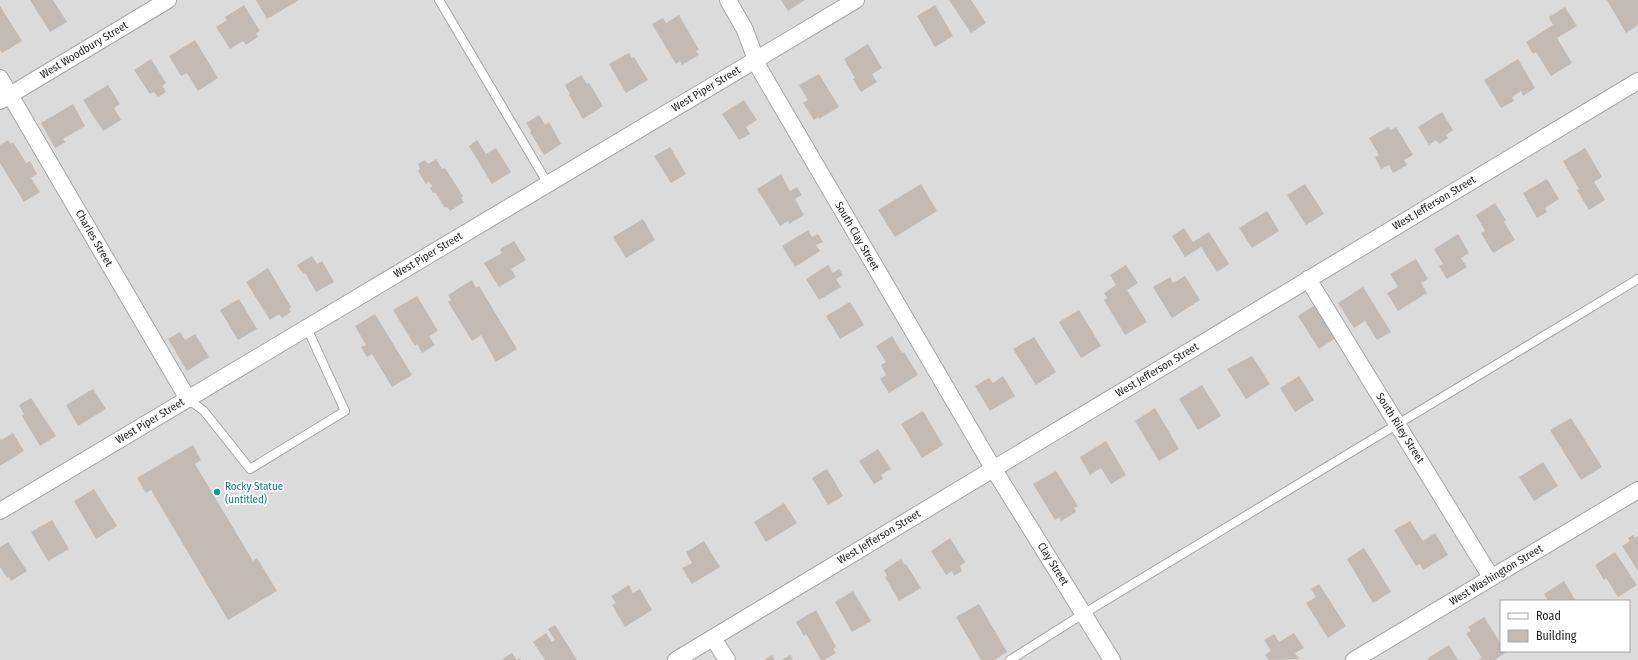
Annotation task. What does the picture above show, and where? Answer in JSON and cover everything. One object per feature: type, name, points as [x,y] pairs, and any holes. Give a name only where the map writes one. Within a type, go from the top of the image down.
[{"type":"street","name":"West Woodbury Street","points":[[5,98],[168,0]]},
{"type":"street","name":"South Clay Street","points":[[728,0],[745,30],[758,68],[993,468]]},
{"type":"street","name":"West Piper Street","points":[[0,511],[856,0]]},
{"type":"street","name":"Charles Street","points":[[0,78],[5,98],[188,399]]},
{"type":"street","name":"West Jefferson Street","points":[[676,660],[1638,81]]},
{"type":"street","name":"South Riley Street","points":[[1308,279],[1491,577]]},
{"type":"street","name":"Clay Street","points":[[993,468],[1112,660]]},
{"type":"street","name":"West Washington Street","points":[[1354,660],[1638,490]]},
{"type":"street","points":[[714,638],[727,660]]},
{"type":"lane","points":[[439,0],[548,184]]},
{"type":"lane","points":[[1010,660],[1083,614],[1638,279]]},
{"type":"lane","points":[[188,399],[204,411],[250,469],[345,411],[307,328]]},
{"type":"shaded area","points":[[0,0],[1638,0],[1638,660],[0,660]]},
{"type":"building","points":[[30,0],[53,0],[67,22],[50,32]]},
{"type":"building","points":[[256,0],[299,0],[267,19]]},
{"type":"building","points":[[781,0],[805,0],[788,11]]},
{"type":"building","points":[[949,0],[971,0],[986,23],[971,33]]},
{"type":"building","points":[[1607,0],[1638,0],[1638,25],[1626,33]]},
{"type":"building","points":[[244,5],[260,31],[256,33],[258,37],[246,45],[243,41],[230,49],[216,27],[227,20],[225,17]]},
{"type":"building","points":[[935,5],[953,36],[935,47],[917,16]]},
{"type":"building","points":[[0,6],[22,41],[2,53],[0,50]]},
{"type":"building","points":[[1565,7],[1577,26],[1557,38],[1572,63],[1551,76],[1536,52],[1533,54],[1526,42],[1553,25],[1549,17]]},
{"type":"building","points":[[679,15],[699,50],[696,51],[699,55],[682,65],[680,61],[676,64],[652,24],[663,18],[666,23]]},
{"type":"building","points":[[195,40],[218,78],[198,91],[187,73],[181,76],[169,56]]},
{"type":"building","points":[[868,44],[882,68],[872,74],[877,82],[861,92],[844,59]]},
{"type":"building","points":[[629,53],[632,58],[634,57],[648,80],[626,93],[609,64]]},
{"type":"building","points":[[151,59],[166,83],[162,86],[166,92],[158,97],[154,92],[150,94],[134,70]]},
{"type":"building","points":[[1518,59],[1535,88],[1523,96],[1521,91],[1512,97],[1514,101],[1501,108],[1484,80]]},
{"type":"building","points":[[819,74],[839,107],[819,119],[818,117],[814,120],[803,103],[808,100],[799,85]]},
{"type":"building","points":[[581,75],[587,84],[589,83],[603,106],[583,119],[565,85]]},
{"type":"building","points":[[108,85],[120,104],[114,108],[121,120],[103,131],[83,100]]},
{"type":"building","points":[[744,100],[757,120],[746,127],[750,134],[739,140],[722,114]]},
{"type":"building","points":[[73,104],[85,126],[63,139],[66,142],[55,148],[41,123]]},
{"type":"building","points":[[1442,112],[1453,130],[1446,135],[1448,138],[1439,144],[1436,140],[1429,145],[1418,127]]},
{"type":"building","points":[[539,115],[545,125],[549,122],[561,144],[544,155],[526,123]]},
{"type":"building","points":[[1388,127],[1391,130],[1396,127],[1413,155],[1404,160],[1407,165],[1393,173],[1389,165],[1381,169],[1375,157],[1379,155],[1369,138]]},
{"type":"building","points":[[8,140],[11,144],[13,142],[26,163],[30,161],[37,174],[31,178],[40,192],[24,202],[0,163],[0,145]]},
{"type":"building","points":[[477,140],[486,154],[496,148],[511,172],[492,184],[469,146]]},
{"type":"building","points":[[670,147],[686,174],[671,183],[654,156]]},
{"type":"building","points":[[1585,148],[1602,177],[1594,182],[1605,200],[1589,210],[1577,190],[1579,189],[1563,161]]},
{"type":"building","points":[[436,159],[442,169],[445,168],[463,196],[461,198],[464,202],[450,211],[447,207],[445,208],[435,192],[433,193],[430,188],[432,186],[429,181],[426,184],[418,171],[420,169],[418,164],[425,160],[428,164]]},
{"type":"building","points":[[781,174],[790,191],[797,187],[802,195],[795,199],[804,215],[789,224],[788,221],[780,226],[757,189]]},
{"type":"building","points":[[1547,179],[1559,199],[1545,208],[1547,212],[1537,218],[1523,193]]},
{"type":"building","points":[[921,184],[937,211],[895,237],[878,210]]},
{"type":"building","points":[[1305,184],[1324,214],[1306,225],[1287,195]]},
{"type":"building","points":[[1495,203],[1506,220],[1504,222],[1515,240],[1493,253],[1481,233],[1485,231],[1476,215]]},
{"type":"building","points":[[1267,211],[1279,231],[1252,248],[1239,228]]},
{"type":"building","points":[[643,219],[655,240],[626,258],[613,237]]},
{"type":"building","points":[[1184,228],[1193,242],[1209,232],[1229,264],[1217,272],[1201,247],[1185,257],[1172,236]]},
{"type":"building","points":[[808,230],[812,237],[818,234],[823,242],[816,245],[820,251],[795,267],[782,246]]},
{"type":"building","points":[[1458,234],[1469,253],[1461,258],[1467,267],[1447,279],[1439,266],[1443,264],[1434,249]]},
{"type":"building","points":[[514,241],[526,260],[511,269],[516,277],[499,287],[484,263],[502,253],[500,249]]},
{"type":"building","points":[[312,256],[317,264],[322,261],[334,282],[316,292],[305,273],[303,274],[297,265]]},
{"type":"building","points":[[1416,259],[1428,279],[1421,283],[1427,293],[1398,311],[1387,293],[1398,287],[1390,274]]},
{"type":"building","points":[[828,265],[833,273],[839,269],[843,275],[836,279],[841,287],[819,300],[806,279]]},
{"type":"building","points":[[1126,265],[1138,283],[1127,290],[1147,322],[1125,335],[1104,300],[1107,298],[1104,293],[1116,285],[1110,275]]},
{"type":"building","points":[[268,268],[291,307],[289,309],[291,312],[282,318],[279,314],[270,320],[246,282]]},
{"type":"building","points":[[1185,276],[1200,300],[1172,318],[1153,287],[1170,277],[1173,283]]},
{"type":"building","points":[[472,280],[476,288],[479,286],[517,349],[496,362],[481,335],[472,341],[448,302],[451,300],[448,295]]},
{"type":"building","points":[[1363,287],[1391,332],[1377,340],[1365,321],[1354,328],[1338,303]]},
{"type":"building","points":[[417,296],[438,331],[429,336],[435,345],[422,353],[417,344],[415,346],[393,310]]},
{"type":"building","points":[[239,299],[257,329],[238,340],[220,310]]},
{"type":"building","points":[[850,302],[864,325],[840,339],[826,316]]},
{"type":"building","points":[[1315,305],[1337,337],[1319,349],[1298,316]]},
{"type":"building","points":[[1079,310],[1101,346],[1081,358],[1059,322]]},
{"type":"building","points":[[375,314],[412,375],[392,387],[372,354],[367,357],[361,347],[366,345],[355,326]]},
{"type":"building","points":[[180,332],[185,340],[195,334],[209,357],[187,371],[168,339]]},
{"type":"building","points":[[892,336],[918,375],[889,393],[880,379],[886,375],[881,365],[886,362],[876,346]]},
{"type":"building","points":[[1034,337],[1056,372],[1036,385],[1013,349]]},
{"type":"building","points":[[1252,356],[1270,384],[1246,399],[1227,369]]},
{"type":"building","points":[[1003,376],[1015,396],[990,411],[975,386],[989,378],[993,383]]},
{"type":"building","points":[[1299,376],[1314,400],[1295,412],[1280,388]]},
{"type":"building","points":[[1202,385],[1221,416],[1198,430],[1179,399]]},
{"type":"building","points":[[93,389],[106,409],[78,426],[66,405]]},
{"type":"building","points":[[31,398],[56,436],[40,446],[22,416],[24,414],[19,405]]},
{"type":"building","points":[[1155,408],[1179,449],[1159,461],[1135,421]]},
{"type":"building","points":[[923,411],[943,445],[922,458],[901,424]]},
{"type":"building","points":[[1571,418],[1602,467],[1581,480],[1550,430]]},
{"type":"building","points":[[13,433],[24,451],[0,466],[0,438],[1,440]]},
{"type":"building","points":[[1106,441],[1126,475],[1111,484],[1101,468],[1090,475],[1080,457]]},
{"type":"building","points":[[193,445],[201,460],[195,464],[253,561],[257,558],[277,591],[228,620],[151,490],[146,493],[137,478]]},
{"type":"building","points":[[878,449],[891,469],[881,475],[883,479],[874,484],[859,461]]},
{"type":"building","points":[[1543,462],[1558,486],[1534,501],[1519,477]]},
{"type":"building","points":[[827,469],[843,496],[828,505],[812,478]]},
{"type":"building","points":[[1056,471],[1078,506],[1074,508],[1076,512],[1061,521],[1059,517],[1055,520],[1033,484]]},
{"type":"building","points":[[94,489],[117,526],[96,539],[74,501]]},
{"type":"building","points":[[784,503],[797,523],[766,542],[754,522]]},
{"type":"building","points":[[52,520],[69,549],[48,561],[31,532]]},
{"type":"building","points":[[1410,521],[1423,541],[1435,533],[1448,555],[1423,570],[1420,564],[1416,566],[1394,530]]},
{"type":"building","points":[[1633,535],[1635,538],[1638,536],[1638,571],[1622,546],[1630,541],[1628,538]]},
{"type":"building","points":[[950,538],[965,562],[960,566],[962,571],[954,576],[952,571],[946,575],[931,551]]},
{"type":"building","points":[[704,541],[720,567],[692,584],[682,568],[692,563],[686,552]]},
{"type":"building","points":[[8,542],[27,571],[11,581],[9,577],[7,578],[0,567],[0,547]]},
{"type":"building","points":[[1364,548],[1391,592],[1373,603],[1347,559]]},
{"type":"building","points":[[1615,552],[1637,585],[1618,597],[1606,578],[1604,580],[1595,565]]},
{"type":"building","points":[[901,559],[905,565],[906,564],[921,588],[899,601],[885,577],[887,576],[884,570]]},
{"type":"building","points":[[1564,581],[1575,600],[1547,600],[1544,594]]},
{"type":"building","points":[[1319,584],[1346,626],[1328,638],[1306,603],[1316,597],[1311,589]]},
{"type":"building","points":[[629,585],[633,593],[640,589],[652,610],[625,627],[612,605],[616,603],[611,596]]},
{"type":"building","points":[[853,591],[871,621],[852,632],[835,602]]},
{"type":"building","points":[[979,604],[1007,652],[994,660],[981,660],[956,617]]},
{"type":"building","points":[[816,610],[836,647],[833,649],[836,653],[824,660],[821,660],[806,634],[804,636],[796,622]]},
{"type":"building","points":[[1484,617],[1500,642],[1500,652],[1506,652],[1495,660],[1478,660],[1482,658],[1466,633],[1471,631],[1468,627]]},
{"type":"building","points":[[555,625],[577,660],[545,660],[533,642],[546,633],[552,642],[555,640],[548,629]]},
{"type":"building","points":[[1294,633],[1304,648],[1295,653],[1299,659],[1269,660],[1265,655],[1271,651],[1264,640],[1274,634],[1279,642]]},
{"type":"building","points":[[1449,645],[1458,660],[1429,660],[1428,658]]},
{"type":"building","points":[[512,653],[517,660],[501,660]]},
{"type":"building","points":[[772,655],[775,660],[764,660]]},
{"type":"building","points":[[790,655],[793,660],[782,660]]},
{"type":"place","name":"Rocky Statue (untitled)","points":[[217,492]]}]
